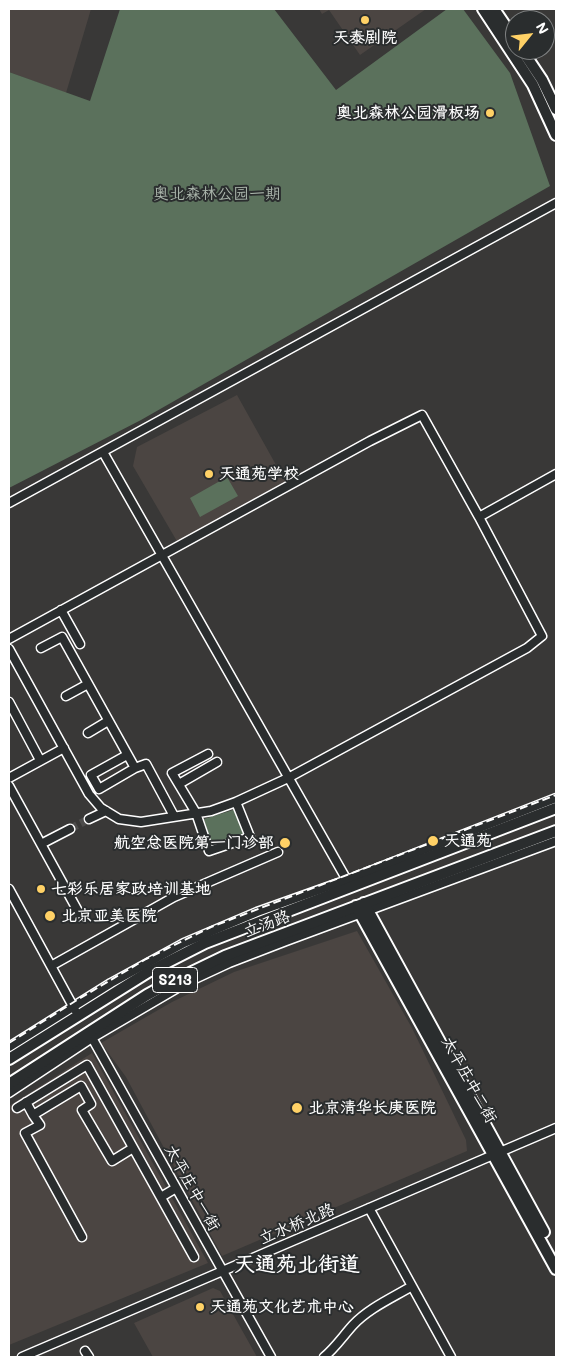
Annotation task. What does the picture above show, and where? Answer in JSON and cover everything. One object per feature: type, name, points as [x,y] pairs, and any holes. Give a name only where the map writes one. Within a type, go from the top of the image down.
[{"type":"main road","points":[[483,9],[534,85],[556,135]]},
{"type":"main road","points":[[494,9],[505,25]]},
{"type":"main road","points":[[529,60],[542,80],[556,109]]},
{"type":"main road","name":"立汤路","points":[[9,1058],[76,1010],[176,956],[349,883],[556,808]]},
{"type":"main road","name":"立汤路","points":[[9,1084],[90,1035],[147,995],[184,975],[226,956],[362,908],[556,831]]},
{"type":"main road","name":"太平庄中二街","points":[[362,908],[496,1154],[556,1269]]},
{"type":"main road","name":"太平庄中二街","points":[[496,1154],[556,1255]]},
{"type":"street","points":[[9,503],[556,203]]},
{"type":"street","points":[[9,639],[422,414],[480,517],[542,636],[527,648],[288,778],[236,802],[211,811],[141,822],[119,819],[102,808],[89,794],[9,649]]},
{"type":"street","points":[[103,452],[349,883]]},
{"type":"street","points":[[480,517],[556,474]]},
{"type":"street","points":[[62,610],[80,644]]},
{"type":"street","points":[[41,648],[62,637],[135,768]]},
{"type":"street","points":[[66,696],[88,684]]},
{"type":"street","points":[[9,702],[40,760]]},
{"type":"street","points":[[88,733],[108,721]]},
{"type":"street","points":[[9,778],[64,748]]},
{"type":"street","points":[[208,754],[172,773],[196,813],[209,851],[250,837],[236,802]]},
{"type":"street","points":[[127,755],[91,776],[99,789],[135,768],[146,764],[174,816]]},
{"type":"street","points":[[179,784],[217,762]]},
{"type":"street","points":[[9,786],[79,914]]},
{"type":"street","name":"立汤路","points":[[349,883],[556,798]]},
{"type":"street","points":[[89,819],[106,811]]},
{"type":"street","points":[[41,844],[70,829]]},
{"type":"street","name":"立汤路","points":[[362,908],[556,841]]},
{"type":"street","points":[[51,966],[174,897],[278,852]]},
{"type":"street","points":[[9,889],[76,1010]]},
{"type":"street","name":"立汤路","points":[[9,1046],[76,1010]]},
{"type":"street","name":"立汤路","points":[[9,1093],[90,1035]]},
{"type":"street","name":"太平庄中一街","points":[[90,1035],[271,1357]]},
{"type":"street","points":[[17,1108],[87,1065],[194,1257]]},
{"type":"street","points":[[73,1073],[91,1104],[82,1110],[112,1161],[133,1148]]},
{"type":"street","points":[[33,1115],[81,1086]]},
{"type":"street","points":[[26,1102],[40,1125],[25,1133],[82,1237]]},
{"type":"street","name":"立水桥北路","points":[[22,1357],[556,1128]]},
{"type":"street","points":[[161,1197],[176,1188]]},
{"type":"street","points":[[369,1208],[452,1357]]},
{"type":"street","points":[[324,1357],[353,1325],[369,1311],[412,1286]]},
{"type":"shaded area","points":[[9,9],[91,9],[66,93],[9,72]]},
{"type":"shaded area","points":[[319,9],[426,9],[360,55],[329,10],[322,14]]},
{"type":"shaded area","name":"天通苑学校","points":[[237,395],[285,481],[178,543],[133,466],[137,447]]},
{"type":"shaded area","name":"北京清华长庚医院","points":[[357,931],[412,1028],[466,1140],[467,1151],[222,1256],[126,1077],[101,1043],[172,1002],[234,972]]},
{"type":"shaded area","points":[[92,1053],[208,1263],[9,1345],[9,1106]]},
{"type":"shaded area","name":"天通苑文化艺术中心","points":[[213,1288],[220,1291],[257,1357],[153,1357],[134,1323]]},
{"type":"green space","name":"奥北森林公园一期","points":[[120,9],[274,9],[336,90],[447,9],[463,9],[510,73],[550,186],[141,420],[9,488],[9,72],[90,101]]},
{"type":"green space","points":[[227,477],[238,496],[200,517],[190,498]]},
{"type":"green space","points":[[236,809],[244,835],[212,845],[204,819]]},
{"type":"tunnel","points":[[70,829],[89,819]]},
{"type":"railway","points":[[9,1043],[146,959],[211,927],[556,795]]},
{"type":"place","name":"天泰剧院","points":[[365,20]]},
{"type":"place","name":"奥北森林公园滑板场","points":[[490,113]]},
{"type":"place","name":"天通苑学校","points":[[209,474]]},
{"type":"place","name":"天通苑","points":[[433,841]]},
{"type":"place","name":"航空总医院第一门诊部","points":[[285,843]]},
{"type":"place","name":"七彩乐居家政培训基地","points":[[41,889]]},
{"type":"place","name":"北京亚美医院","points":[[50,916]]},
{"type":"place","name":"北京清华长庚医院","points":[[297,1108]]},
{"type":"place","name":"天通苑文化艺术中心","points":[[200,1307]]},
{"type":"district","name":"天通苑北街道","points":[[297,1265]]}]
